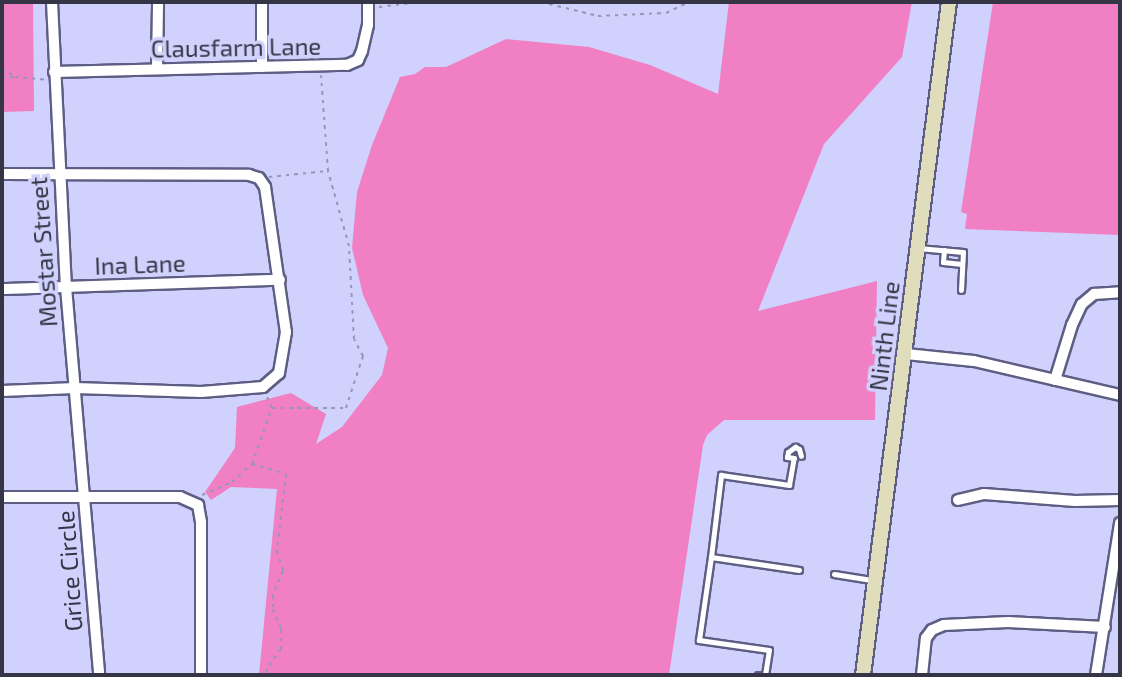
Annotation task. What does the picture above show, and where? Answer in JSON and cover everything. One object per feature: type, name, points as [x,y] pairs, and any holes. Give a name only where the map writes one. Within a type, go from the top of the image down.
[{"type":"main road","name":"Ninth Line","points":[[863,675],[949,2]]},
{"type":"street","name":"Mostar Street","points":[[52,2],[58,172],[84,498]]},
{"type":"street","points":[[157,69],[158,2]]},
{"type":"street","points":[[261,2],[262,67]]},
{"type":"street","name":"Clausfarm Lane","points":[[54,77],[157,69],[347,65],[358,60],[368,25],[368,5]]},
{"type":"street","points":[[2,174],[58,172],[248,175],[259,178],[265,187],[286,332],[279,373],[262,387],[201,392],[75,388],[2,391]]},
{"type":"street","name":"Ina Lane","points":[[2,289],[280,280]]},
{"type":"street","points":[[1055,380],[1072,325],[1082,304],[1094,294],[1120,292]]},
{"type":"street","points":[[906,354],[974,361],[1120,395]]},
{"type":"street","points":[[958,500],[984,494],[1062,500],[1120,500]]},
{"type":"street","name":"Grice Circle","points":[[99,675],[84,498],[180,496],[192,500]]},
{"type":"street","points":[[2,498],[84,498]]},
{"type":"street","points":[[192,500],[198,505],[201,522],[201,675]]},
{"type":"street","points":[[1096,675],[1120,523]]},
{"type":"street","points":[[922,675],[926,638],[932,630],[944,625],[1009,622],[1105,627]]},
{"type":"lane","points":[[918,248],[963,252],[961,290]]},
{"type":"lane","points":[[944,250],[943,262],[962,264]]},
{"type":"lane","points":[[758,675],[765,675],[769,650],[699,640],[721,475],[789,485],[797,458]]},
{"type":"lane","points":[[710,557],[799,570]]},
{"type":"lane","points":[[834,574],[876,580]]},
{"type":"path","points":[[2,7],[4,2]]},
{"type":"path","points":[[368,5],[419,2]]},
{"type":"path","points":[[541,2],[598,16],[666,13],[689,2]]},
{"type":"path","points":[[272,408],[346,408],[363,356],[354,339],[349,246],[328,171],[320,67]]},
{"type":"path","points":[[2,68],[15,77]]},
{"type":"path","points":[[2,77],[54,77]]},
{"type":"path","points":[[259,178],[328,171]]},
{"type":"path","points":[[192,500],[232,482],[252,464],[272,408],[262,387]]},
{"type":"path","points":[[252,464],[286,474],[277,551],[283,571],[273,595],[273,609],[281,629],[281,649],[267,669],[267,675]]},
{"type":"shaded area","points":[[2,2],[33,2],[34,111],[2,112]]},
{"type":"shaded area","points":[[729,2],[912,2],[902,57],[824,144],[758,311],[877,281],[875,420],[724,420],[707,435],[703,445],[669,675],[259,675],[277,489],[231,487],[211,500],[205,492],[235,448],[237,407],[291,393],[326,414],[316,444],[342,427],[382,375],[388,348],[363,295],[352,248],[357,192],[372,145],[400,77],[415,74],[425,67],[446,67],[506,39],[589,47],[650,65],[718,94]]},
{"type":"shaded area","points":[[993,2],[1120,2],[1120,235],[965,229],[967,214],[961,212]]}]
